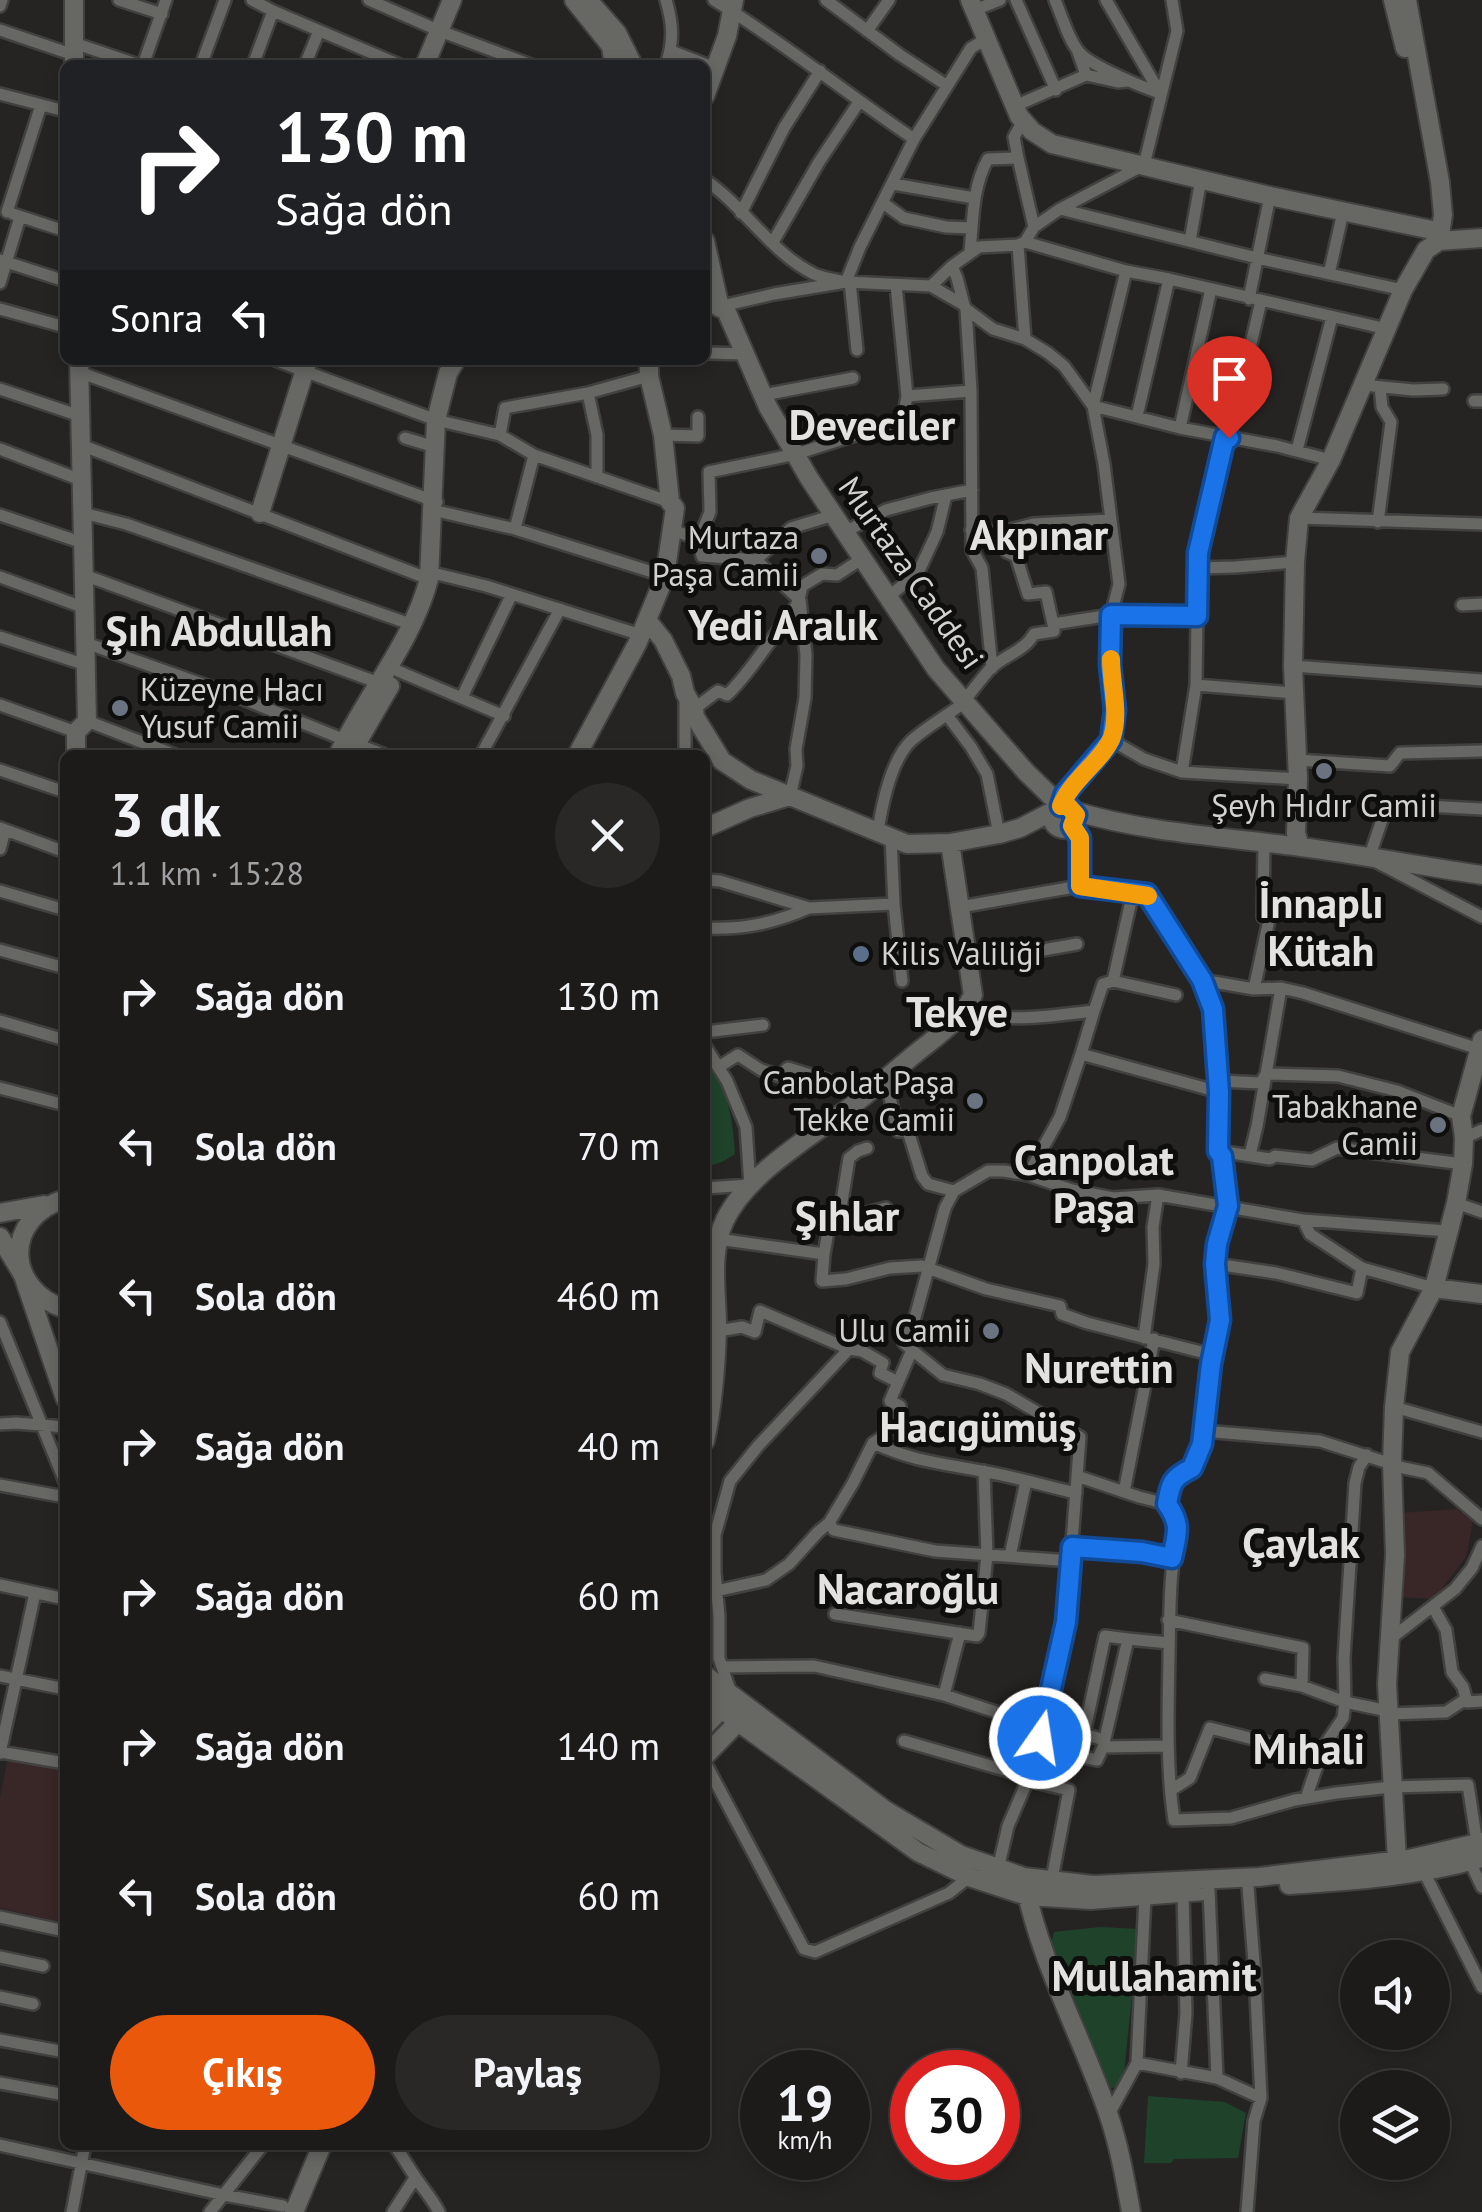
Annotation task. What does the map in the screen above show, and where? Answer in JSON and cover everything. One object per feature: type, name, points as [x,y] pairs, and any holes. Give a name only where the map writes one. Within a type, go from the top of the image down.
[{"type":"street","points":[[74,0],[74,54]]},
{"type":"street","points":[[118,0],[162,14]]},
{"type":"street","points":[[143,60],[166,0]]},
{"type":"street","points":[[203,60],[225,0]]},
{"type":"street","points":[[252,0],[388,60]]},
{"type":"street","points":[[370,0],[518,60]]},
{"type":"street","points":[[426,60],[452,0]]},
{"type":"street","points":[[574,0],[611,46],[613,60]]},
{"type":"street","points":[[588,0],[617,32],[631,60]]},
{"type":"street","points":[[666,0],[674,24],[668,60]]},
{"type":"street","points":[[714,0],[733,6],[746,20],[914,139]]},
{"type":"street","points":[[826,0],[946,86]]},
{"type":"street","points":[[867,31],[890,0]]},
{"type":"street","points":[[1000,0],[972,5],[1019,114],[1032,132],[1052,144],[1435,236],[1482,238]]},
{"type":"street","points":[[1016,0],[1056,90]]},
{"type":"street","points":[[1054,0],[1086,75]]},
{"type":"street","points":[[1106,0],[1160,93]]},
{"type":"street","points":[[1025,339],[1022,244],[1034,226],[1060,209],[1144,165],[1177,31],[1172,0]]},
{"type":"street","points":[[1393,0],[1422,136],[1435,236]]},
{"type":"street","points":[[1300,847],[1296,832],[1298,769],[1293,693],[1298,518],[1371,386],[1403,290],[1443,215],[1406,0]]},
{"type":"street","points":[[710,82],[733,6]]},
{"type":"street","points":[[255,60],[273,11]]},
{"type":"street","points":[[0,30],[74,54],[111,60]]},
{"type":"street","points":[[307,60],[319,32]]},
{"type":"street","points":[[856,350],[848,282],[914,139],[971,48],[986,39]]},
{"type":"street","points":[[671,51],[694,60]]},
{"type":"street","points":[[1078,52],[1128,81],[1160,93]]},
{"type":"street","points":[[710,66],[715,68]]},
{"type":"street","points":[[742,213],[784,128],[820,71]]},
{"type":"street","points":[[1034,226],[1014,137],[1019,114],[1086,75],[1128,81]]},
{"type":"street","points":[[0,94],[60,110]]},
{"type":"street","points":[[774,242],[858,102]]},
{"type":"street","points":[[0,282],[9,213],[41,105]]},
{"type":"street","points":[[970,252],[974,198],[982,170],[988,159],[1018,158]]},
{"type":"street","points":[[1190,241],[1201,179]]},
{"type":"street","points":[[710,183],[782,253],[815,274],[848,282],[932,286],[993,330],[1025,339],[1048,353],[1064,366],[1092,406],[1104,464],[1119,584],[1111,615],[1110,665],[1115,710],[1111,740],[1065,794],[1064,816],[1080,838],[1080,886]]},
{"type":"street","points":[[894,184],[974,198]]},
{"type":"street","points":[[1182,772],[1196,685],[1198,553],[1255,300],[1257,258],[1270,196]]},
{"type":"street","points":[[883,203],[904,218],[972,228]]},
{"type":"street","points":[[1060,209],[1403,290]]},
{"type":"street","points":[[1329,274],[1343,212]]},
{"type":"street","points":[[9,213],[60,229]]},
{"type":"street","points":[[932,286],[979,247],[1022,244],[1387,329]]},
{"type":"street","points":[[3,261],[60,279]]},
{"type":"street","points":[[952,266],[965,307],[971,392],[972,550],[982,568],[992,668]]},
{"type":"street","points":[[1092,406],[1126,271]]},
{"type":"street","points":[[1138,416],[1169,279]]},
{"type":"street","points":[[712,309],[848,282]]},
{"type":"street","points":[[800,600],[756,560],[702,556],[699,539],[710,512],[709,472],[796,454],[903,420],[907,396],[896,286]]},
{"type":"street","points":[[1180,428],[1211,289]]},
{"type":"street","name":"Murtaza Caddesi","points":[[712,309],[724,308],[763,395],[796,454],[936,669],[1064,816]]},
{"type":"street","points":[[0,310],[60,326]]},
{"type":"street","points":[[1297,450],[1332,317]]},
{"type":"street","points":[[710,351],[745,354]]},
{"type":"street","points":[[438,505],[435,447],[459,377],[457,365]]},
{"type":"street","points":[[77,750],[86,665],[79,366],[438,505],[665,576]]},
{"type":"street","points":[[260,513],[306,366],[442,421],[500,436],[534,455],[670,502],[675,508],[665,576],[644,628],[580,750]]},
{"type":"street","points":[[500,436],[505,408],[588,392],[649,368],[663,436],[670,502]]},
{"type":"street","points":[[763,395],[853,378]]},
{"type":"street","points":[[1371,386],[1443,389]]},
{"type":"street","points":[[1371,386],[1390,422],[1378,522]]},
{"type":"street","points":[[0,389],[80,416]]},
{"type":"street","points":[[588,392],[597,435],[597,478]]},
{"type":"street","points":[[907,396],[971,392]]},
{"type":"street","points":[[1092,406],[1331,460]]},
{"type":"street","points":[[663,436],[698,436],[698,417]]},
{"type":"street","points":[[348,748],[425,621],[433,576],[442,421]]},
{"type":"street","points":[[405,438],[435,447]]},
{"type":"street","points":[[80,446],[433,576],[644,628],[663,640],[695,717],[722,761],[752,780],[907,844],[950,843],[1064,816],[1482,876]]},
{"type":"street","points":[[0,449],[82,480]]},
{"type":"street","points":[[515,529],[534,455]]},
{"type":"street","points":[[845,532],[886,510],[972,490]]},
{"type":"street","points":[[888,597],[918,572],[937,532],[946,495]]},
{"type":"street","points":[[83,513],[126,524],[412,625]]},
{"type":"street","points":[[0,515],[83,543]]},
{"type":"street","points":[[756,560],[791,528],[834,515]]},
{"type":"street","points":[[1298,518],[1482,524]]},
{"type":"street","points":[[971,530],[1006,531],[1033,524],[1111,520]]},
{"type":"street","points":[[672,530],[699,539]]},
{"type":"street","points":[[902,981],[884,835],[884,796],[901,756],[909,743],[965,701],[1010,653],[1028,646],[1034,634],[1054,631],[1046,592],[1028,594],[1016,556],[1007,552],[1006,531]]},
{"type":"street","points":[[790,796],[805,698],[802,586],[822,574],[837,574],[863,558]]},
{"type":"street","points":[[1196,568],[1295,562]]},
{"type":"street","points":[[84,576],[378,683]]},
{"type":"street","points":[[348,748],[433,576]]},
{"type":"street","points":[[0,577],[85,608]]},
{"type":"street","points":[[462,696],[511,596]]},
{"type":"street","points":[[689,701],[718,692],[727,695],[748,675],[800,600]]},
{"type":"street","points":[[1462,604],[1482,604]]},
{"type":"street","points":[[484,750],[560,609]]},
{"type":"street","points":[[1053,624],[1111,615],[1197,616]]},
{"type":"street","points":[[0,637],[86,665]]},
{"type":"street","points":[[86,643],[236,696],[348,748]]},
{"type":"street","points":[[1293,666],[1482,680]]},
{"type":"street","points":[[398,671],[504,716]]},
{"type":"street","points":[[1196,685],[1293,693]]},
{"type":"street","points":[[685,750],[689,701]]},
{"type":"street","points":[[0,705],[157,750]]},
{"type":"street","points":[[947,716],[987,774],[998,834]]},
{"type":"street","points":[[1111,740],[1144,759],[1182,772],[1390,766],[1400,752],[1482,751]]},
{"type":"street","points":[[0,770],[60,790]]},
{"type":"street","points":[[710,826],[790,796]]},
{"type":"street","points":[[1369,858],[1389,804],[1482,810]]},
{"type":"street","points":[[0,849],[2,829],[60,850]]},
{"type":"street","points":[[710,1403],[716,1363],[713,1246],[725,1220],[750,1185],[948,1028],[965,1012],[973,995],[950,843]]},
{"type":"street","points":[[1254,989],[1269,920],[1263,917],[1264,843]]},
{"type":"street","points":[[1369,858],[1482,918]]},
{"type":"street","points":[[710,880],[809,908],[894,904]]},
{"type":"street","points":[[960,907],[1080,886],[1147,894],[1202,980],[1213,1009],[1219,1087],[1218,1151],[1222,1156],[1228,1206],[1215,1264],[1220,1320],[1202,1444],[1192,1468],[1176,1476],[1170,1486],[1167,1504]]},
{"type":"street","points":[[0,891],[60,909]]},
{"type":"street","points":[[1113,982],[1132,892]]},
{"type":"street","points":[[710,928],[752,926],[809,908]]},
{"type":"street","points":[[969,957],[1020,954],[1077,944]]},
{"type":"street","points":[[0,950],[60,967]]},
{"type":"street","points":[[1202,980],[1254,989],[1281,988],[1480,1045],[1461,1116]]},
{"type":"street","points":[[1028,1175],[1060,1117],[1102,984],[1113,982],[1176,994]]},
{"type":"street","points":[[1250,1155],[1281,988]]},
{"type":"street","points":[[965,1012],[1011,1018],[1094,1011]]},
{"type":"street","points":[[0,1020],[60,1038]]},
{"type":"street","points":[[710,1031],[763,1025]]},
{"type":"street","points":[[710,1053],[720,1066],[746,1127],[750,1185]]},
{"type":"street","points":[[1081,1054],[1219,1087],[1260,1083],[1266,1074]]},
{"type":"street","points":[[720,1066],[738,1055],[761,1070],[780,1076],[788,1068],[846,1086],[858,1101]]},
{"type":"street","points":[[1266,1074],[1338,1076],[1396,1091],[1461,1116],[1473,1134],[1434,1288],[1400,1352],[1394,1407],[1395,1555],[1387,1684],[1397,1861]]},
{"type":"street","points":[[885,1078],[898,1130],[908,1132],[922,1176],[928,1184],[954,1192]]},
{"type":"street","points":[[0,1088],[60,1104]]},
{"type":"street","points":[[839,1220],[849,1158],[867,1148]]},
{"type":"street","points":[[1218,1151],[1270,1159],[1275,1156],[1312,1160],[1337,1148],[1463,1164]]},
{"type":"street","points":[[998,1869],[1008,1826],[1037,1748],[1066,1622],[1080,1438],[1006,1394],[943,1375],[904,1343],[954,1192],[988,1171],[1028,1175],[1113,1198],[1158,1195],[1303,1220],[1447,1231]]},
{"type":"street","points":[[710,1188],[750,1185]]},
{"type":"street","points":[[1124,1492],[1149,1338],[1158,1195]]},
{"type":"street","points":[[0,1213],[57,1202]]},
{"type":"street","points":[[57,1202],[36,1214],[26,1226],[19,1258],[60,1383]]},
{"type":"street","points":[[1456,1203],[1482,1212]]},
{"type":"street","points":[[886,1208],[830,1226],[822,1281],[922,1266],[986,1290],[1060,1306],[1062,1314],[1087,1324],[1213,1355]]},
{"type":"street","points":[[1303,1220],[1310,1234],[1362,1268],[1434,1288],[1482,1294]]},
{"type":"street","points":[[0,1237],[33,1291],[46,1302],[60,1306]]},
{"type":"street","points":[[713,1246],[824,1254]]},
{"type":"street","points":[[1215,1264],[1276,1273],[1357,1294],[1362,1268]]},
{"type":"street","points":[[716,1325],[724,1330],[742,1327],[755,1332],[760,1311],[862,1352],[884,1364],[880,1373],[898,1382]]},
{"type":"street","points":[[0,1322],[60,1469]]},
{"type":"street","points":[[711,1678],[719,1658],[719,1616],[710,1591],[715,1535],[730,1482],[758,1446],[849,1349]]},
{"type":"street","points":[[710,1591],[766,1580],[789,1564],[829,1523],[873,1443],[890,1433],[900,1406],[890,1401],[912,1350]]},
{"type":"street","points":[[1394,1407],[1482,1432]]},
{"type":"street","points":[[0,1424],[60,1427]]},
{"type":"street","points":[[1204,1431],[1320,1441],[1428,1473],[1482,1519]]},
{"type":"street","points":[[873,1443],[905,1457],[984,1471],[1076,1494]]},
{"type":"street","points":[[1306,1798],[1318,1759],[1342,1718],[1345,1702],[1344,1658],[1355,1483],[1367,1456]]},
{"type":"street","points":[[835,1614],[977,1636],[987,1555],[984,1471]]},
{"type":"street","points":[[1077,1476],[1167,1504],[1178,1526],[1168,1620],[1168,1746],[1174,1820],[1232,1818],[1306,1798],[1391,1788],[1468,1785],[1482,1888]]},
{"type":"street","points":[[1010,1556],[1026,1481]]},
{"type":"street","points":[[0,1485],[60,1496]]},
{"type":"street","points":[[829,1523],[834,1530],[867,1539],[935,1551],[1071,1561]]},
{"type":"street","points":[[1390,1640],[1455,1590],[1482,1546]]},
{"type":"street","points":[[1072,1547],[1172,1558]]},
{"type":"street","points":[[0,1585],[60,1598]]},
{"type":"street","points":[[36,1593],[0,1752],[60,1763]]},
{"type":"street","points":[[1433,1607],[1446,1630],[1452,1672],[1466,1699],[1482,1701]]},
{"type":"street","points":[[1168,1620],[1302,1648],[1302,1686]]},
{"type":"street","points":[[944,1696],[960,1633]]},
{"type":"street","points":[[1168,1746],[1103,1744],[1084,1734],[1104,1636],[1169,1643]]},
{"type":"street","points":[[1037,1748],[1097,1760],[1128,1639]]},
{"type":"street","points":[[711,1678],[814,1666],[944,1696],[1042,1727]]},
{"type":"street","points":[[0,1676],[60,1688]]},
{"type":"street","points":[[711,1678],[728,1703],[743,1716],[886,1810],[961,1856],[1037,1888],[1259,1878],[1478,1851]]},
{"type":"street","points":[[1265,1679],[1388,1712],[1446,1712],[1466,1699]]},
{"type":"street","points":[[710,1721],[728,1703]]},
{"type":"street","points":[[743,1716],[754,1734],[918,1852],[969,1877],[1091,1900],[1349,1881],[1422,1870],[1478,1851]]},
{"type":"street","points":[[710,1753],[743,1716]]},
{"type":"street","points":[[1171,1790],[1190,1778],[1210,1728],[1318,1759]]},
{"type":"street","points":[[720,1742],[754,1734]]},
{"type":"street","points":[[904,1741],[1069,1790],[1037,1888],[1050,1965],[1109,2114],[1131,2212]]},
{"type":"street","points":[[710,1769],[804,1949],[815,1952],[949,1893],[969,1877]]},
{"type":"street","points":[[1422,1870],[1482,1986]]},
{"type":"street","points":[[1246,2212],[1254,2121],[1261,2098],[1248,1887]]},
{"type":"street","points":[[1209,1890],[1217,2078]]},
{"type":"street","points":[[1180,2073],[1186,2013],[1183,1893]]},
{"type":"street","points":[[1109,2114],[1137,2063],[1145,1896]]},
{"type":"street","points":[[0,1918],[60,1930]]},
{"type":"street","points":[[0,1956],[43,1966]]},
{"type":"street","points":[[0,1997],[33,2004]]},
{"type":"street","points":[[0,2040],[60,2051]]},
{"type":"street","points":[[1137,2063],[1217,2078],[1261,2098]]},
{"type":"street","points":[[0,2083],[60,2094]]},
{"type":"street","points":[[0,2145],[286,2210]]},
{"type":"street","points":[[72,2212],[84,2150]]},
{"type":"street","points":[[210,2212],[259,2150]]},
{"type":"street","points":[[286,2210],[306,2150]]},
{"type":"street","points":[[286,2210],[319,2150]]},
{"type":"street","points":[[398,2150],[439,2212]]},
{"type":"street","points":[[393,2212],[415,2178]]},
{"type":"shaded area","points":[[1457,1509],[1473,1521],[1466,1557],[1434,1599],[1398,1597],[1400,1513]]},
{"type":"shaded area","points":[[8,1758],[60,1768],[60,1922],[0,1908],[0,1797]]},
{"type":"green space","points":[[710,1069],[725,1094],[731,1118],[735,1154],[710,1166]]},
{"type":"green space","points":[[1100,1927],[1139,1929],[1123,2082],[1109,2090],[1051,1944],[1054,1932]]},
{"type":"green space","points":[[1148,2096],[1225,2102],[1246,2113],[1238,2158],[1144,2163]]},
{"type":"slow traffic","points":[[1111,659],[1115,710],[1111,740],[1065,794],[1061,806],[1068,806],[1076,815],[1072,826],[1080,838],[1080,886],[1148,896]]},
{"type":"place","name":"Murtaza Paşa Camii","points":[[819,556]]},
{"type":"place","name":"Küzeyne Hacı Yusuf Camii","points":[[120,708]]},
{"type":"place","name":"Şeyh Hıdır Camii","points":[[1324,771]]},
{"type":"place","name":"Kilis Valiliği","points":[[861,954]]},
{"type":"place","name":"Canbolat Paşa Tekke Camii","points":[[975,1101]]},
{"type":"place","name":"Tabakhane Camii","points":[[1438,1125]]},
{"type":"place","name":"Ulu Camii","points":[[991,1331]]},
{"type":"district","name":"Deveciler","points":[[872,425]]},
{"type":"district","name":"Akpınar","points":[[1039,535]]},
{"type":"district","name":"Yedi Aralık","points":[[783,625]]},
{"type":"district","name":"Şıh Abdullah","points":[[219,631]]},
{"type":"district","name":"İnnaplı Kütah","points":[[1321,927]]},
{"type":"district","name":"Tekye","points":[[957,1012]]},
{"type":"district","name":"Canpolat Paşa","points":[[1094,1184]]},
{"type":"district","name":"Şıhlar","points":[[847,1216]]},
{"type":"district","name":"Nurettin","points":[[1099,1368]]},
{"type":"district","name":"Hacıgümüş","points":[[978,1427]]},
{"type":"district","name":"Çaylak","points":[[1301,1543]]},
{"type":"district","name":"Nacaroğlu","points":[[908,1589]]},
{"type":"district","name":"Mıhali","points":[[1309,1749]]},
{"type":"district","name":"Mullahamit","points":[[1154,1976]]},
{"type":"route","points":[[1040,1738],[1066,1622],[1072,1547],[1172,1558],[1178,1526],[1167,1504],[1170,1486],[1176,1476],[1192,1468],[1202,1444],[1220,1320],[1217,1244],[1228,1206],[1222,1156],[1218,1151],[1218,1048],[1213,1009],[1207,988],[1147,894],[1080,886],[1080,838],[1072,826],[1076,815],[1068,806],[1061,806],[1065,794],[1111,740],[1115,710],[1110,665],[1111,615],[1197,616],[1198,553],[1225,437],[1229,438]]}]
